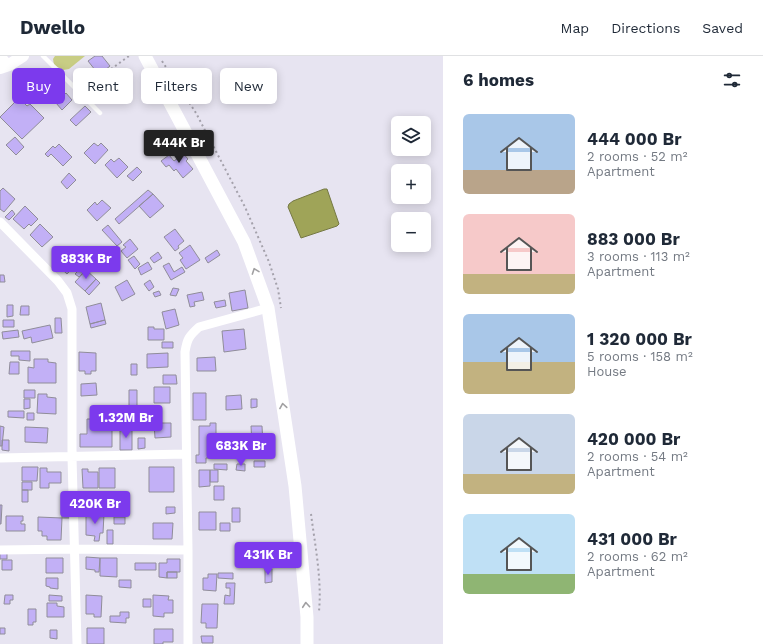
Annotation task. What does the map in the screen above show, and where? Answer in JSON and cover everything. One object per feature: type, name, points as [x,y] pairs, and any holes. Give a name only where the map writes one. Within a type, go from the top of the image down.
[{"type":"main road","points":[[145,56],[244,242],[268,308],[295,486],[307,617],[307,644]]},
{"type":"street","points":[[3,63],[23,56]]},
{"type":"street","points":[[0,222],[58,281],[67,293],[72,309],[72,457],[77,644]]},
{"type":"street","points":[[188,644],[185,352],[187,341],[190,334],[199,327],[268,308]]},
{"type":"street","points":[[0,458],[186,454]]},
{"type":"street","points":[[0,550],[188,550]]},
{"type":"lane","points":[[43,56],[100,113]]},
{"type":"path","points":[[112,68],[129,56]]},
{"type":"shaded area","points":[[55,56],[85,56],[69,69],[65,70],[65,68],[59,68],[54,65],[53,59]]},
{"type":"shaded area","points":[[327,189],[339,224],[301,238],[288,207],[289,204]]},
{"type":"building","points":[[95,56],[102,56],[110,66],[108,68],[94,68],[88,61]]},
{"type":"building","points":[[66,93],[72,100],[62,110],[57,104],[65,104]]},
{"type":"building","points":[[13,104],[25,104],[27,106],[30,104],[44,118],[22,139],[0,117]]},
{"type":"building","points":[[85,106],[91,112],[76,126],[70,120]]},
{"type":"building","points":[[15,137],[24,147],[16,155],[6,145]]},
{"type":"building","points":[[94,143],[98,146],[101,143],[108,150],[95,164],[84,153]]},
{"type":"building","points":[[59,144],[72,157],[63,166],[51,154],[48,157],[45,154],[53,146],[55,148]]},
{"type":"building","points":[[181,151],[188,159],[186,161],[193,169],[183,178],[176,169],[174,171],[169,165],[166,167],[161,161],[169,155],[174,161],[178,158],[176,155]]},
{"type":"building","points":[[119,158],[128,167],[117,178],[105,165],[111,159],[114,162]]},
{"type":"building","points":[[137,167],[142,172],[133,181],[127,176]]},
{"type":"building","points":[[69,173],[76,180],[67,189],[61,182]]},
{"type":"building","points":[[3,188],[15,199],[4,212],[0,209],[0,191]]},
{"type":"building","points":[[148,190],[153,194],[119,224],[115,219]]},
{"type":"building","points":[[153,194],[164,206],[150,218],[139,206]]},
{"type":"building","points":[[102,200],[111,208],[97,221],[87,210],[95,202],[97,205]]},
{"type":"building","points":[[25,206],[38,219],[31,226],[29,224],[24,229],[13,219]]},
{"type":"building","points":[[12,210],[15,214],[9,220],[5,217]]},
{"type":"building","points":[[40,224],[53,237],[42,247],[30,235]]},
{"type":"building","points":[[108,225],[122,242],[117,246],[102,230]]},
{"type":"building","points":[[175,229],[184,241],[175,251],[164,237]]},
{"type":"building","points":[[130,239],[138,249],[127,258],[121,251],[126,247],[123,245]]},
{"type":"building","points":[[190,245],[200,260],[186,269],[180,260],[183,258],[179,253]]},
{"type":"building","points":[[66,249],[79,261],[67,274],[54,262]]},
{"type":"building","points":[[217,250],[220,255],[208,263],[205,258]]},
{"type":"building","points":[[158,252],[162,258],[154,263],[150,258]]},
{"type":"building","points":[[134,256],[140,264],[135,269],[128,260]]},
{"type":"building","points":[[79,261],[82,263],[75,271],[72,268]]},
{"type":"building","points":[[148,262],[152,269],[141,275],[138,268]]},
{"type":"building","points":[[169,263],[174,272],[182,267],[185,272],[171,280],[163,266]]},
{"type":"building","points":[[85,264],[89,267],[79,277],[75,274]]},
{"type":"building","points":[[86,270],[96,279],[85,291],[75,282]]},
{"type":"building","points":[[0,275],[4,275],[5,282],[0,282]]},
{"type":"building","points":[[96,279],[100,283],[89,295],[85,291]]},
{"type":"building","points":[[127,280],[135,294],[122,301],[115,287]]},
{"type":"building","points":[[150,280],[154,287],[149,291],[144,284]]},
{"type":"building","points":[[173,288],[179,289],[176,296],[170,295]]},
{"type":"building","points":[[245,290],[248,308],[232,311],[229,293]]},
{"type":"building","points":[[159,291],[161,295],[155,297],[153,293]]},
{"type":"building","points":[[202,292],[204,300],[194,302],[195,306],[190,307],[187,295]]},
{"type":"building","points":[[225,300],[226,306],[216,308],[214,302]]},
{"type":"building","points":[[101,303],[105,320],[90,324],[86,307]]},
{"type":"building","points":[[7,305],[13,305],[13,316],[7,317]]},
{"type":"building","points":[[21,306],[29,306],[29,315],[20,315]]},
{"type":"building","points":[[175,309],[179,325],[166,329],[162,312]]},
{"type":"building","points":[[55,318],[61,318],[62,333],[55,333]]},
{"type":"building","points":[[3,320],[14,320],[14,327],[3,327]]},
{"type":"building","points":[[105,320],[106,324],[91,328],[90,324]]},
{"type":"building","points":[[50,325],[53,338],[32,343],[31,337],[24,339],[22,331]]},
{"type":"building","points":[[148,327],[154,327],[154,329],[164,329],[164,340],[148,340]]},
{"type":"building","points":[[244,329],[246,349],[224,352],[222,331]]},
{"type":"building","points":[[18,330],[19,337],[3,339],[2,332]]},
{"type":"building","points":[[162,342],[173,342],[173,348],[162,348]]},
{"type":"building","points":[[11,351],[30,351],[30,361],[19,360],[19,356],[11,356]]},
{"type":"building","points":[[79,352],[96,353],[96,371],[91,371],[91,374],[85,374],[85,371],[79,371]]},
{"type":"building","points":[[168,353],[168,367],[147,368],[147,354]]},
{"type":"building","points":[[215,357],[216,371],[197,371],[197,358]]},
{"type":"building","points":[[34,359],[48,359],[48,362],[56,363],[56,383],[28,383],[28,367],[34,368]]},
{"type":"building","points":[[10,362],[19,362],[19,374],[9,374]]},
{"type":"building","points":[[131,364],[137,364],[137,375],[131,375]]},
{"type":"building","points":[[163,375],[176,375],[177,384],[163,384]]},
{"type":"building","points":[[96,383],[97,395],[81,396],[81,384]]},
{"type":"building","points":[[154,387],[170,387],[170,403],[154,403]]},
{"type":"building","points":[[24,390],[35,390],[35,398],[24,398]]},
{"type":"building","points":[[129,390],[137,390],[137,406],[129,406]]},
{"type":"building","points":[[193,393],[206,393],[206,420],[193,420]]},
{"type":"building","points":[[38,394],[47,394],[47,397],[56,398],[56,414],[37,413]]},
{"type":"building","points":[[241,395],[242,409],[226,410],[226,396]]},
{"type":"building","points":[[24,399],[30,399],[30,408],[24,409]]},
{"type":"building","points":[[251,399],[257,399],[257,407],[251,408]]},
{"type":"building","points":[[153,406],[160,406],[160,415],[153,415]]},
{"type":"building","points":[[8,411],[24,411],[24,418],[8,417]]},
{"type":"building","points":[[27,413],[34,413],[34,420],[27,420]]},
{"type":"building","points":[[87,419],[104,419],[104,423],[112,423],[112,447],[80,447],[80,434],[87,434]]},
{"type":"building","points":[[154,423],[171,423],[171,437],[155,438]]},
{"type":"building","points":[[210,423],[216,423],[216,434],[211,434],[211,446],[216,446],[216,458],[206,458],[206,463],[196,463],[196,455],[199,455],[199,426],[210,426]]},
{"type":"building","points":[[0,426],[4,427],[2,446],[0,446]]},
{"type":"building","points":[[251,426],[262,426],[263,445],[252,445]]},
{"type":"building","points":[[25,427],[48,428],[47,443],[25,442]]},
{"type":"building","points":[[120,428],[132,428],[132,450],[120,450]]},
{"type":"building","points":[[216,434],[223,434],[223,444],[216,444]]},
{"type":"building","points":[[138,438],[145,438],[145,448],[138,449]]},
{"type":"building","points":[[2,440],[9,440],[9,451],[2,450]]},
{"type":"building","points":[[254,461],[265,461],[265,467],[254,467]]},
{"type":"building","points":[[214,464],[227,464],[227,470],[214,469]]},
{"type":"building","points":[[237,464],[245,464],[245,471],[236,470]]},
{"type":"building","points":[[22,467],[38,467],[37,481],[22,481]]},
{"type":"building","points":[[149,467],[174,467],[174,492],[149,492]]},
{"type":"building","points":[[40,468],[47,468],[47,472],[61,472],[61,483],[49,483],[49,488],[40,488]]},
{"type":"building","points":[[99,468],[115,468],[115,488],[99,488]]},
{"type":"building","points":[[82,469],[88,469],[88,472],[98,472],[98,488],[83,488]]},
{"type":"building","points":[[199,470],[210,470],[210,486],[199,487]]},
{"type":"building","points":[[210,470],[218,470],[218,482],[210,482]]},
{"type":"building","points":[[22,482],[32,482],[32,490],[22,490]]},
{"type":"building","points":[[214,486],[224,486],[224,500],[214,500]]},
{"type":"building","points":[[22,490],[28,490],[28,502],[22,502]]},
{"type":"building","points":[[89,502],[105,503],[105,507],[99,507],[99,510],[88,510]]},
{"type":"building","points":[[0,505],[2,505],[1,524],[0,524]]},
{"type":"building","points":[[166,507],[175,507],[175,513],[166,514]]},
{"type":"building","points":[[232,508],[240,508],[240,522],[232,522]]},
{"type":"building","points":[[62,510],[70,510],[70,518],[62,518]]},
{"type":"building","points":[[199,512],[216,512],[216,530],[199,530]]},
{"type":"building","points":[[86,513],[104,514],[103,533],[100,533],[99,541],[94,541],[95,536],[86,535]]},
{"type":"building","points":[[6,516],[23,516],[23,521],[21,521],[21,524],[25,524],[25,531],[6,531]]},
{"type":"building","points":[[38,517],[62,518],[61,540],[47,540],[47,536],[42,536],[42,531],[38,531]]},
{"type":"building","points":[[114,517],[125,517],[125,524],[114,524]]},
{"type":"building","points":[[153,523],[173,523],[172,539],[153,539]]},
{"type":"building","points":[[220,523],[230,523],[230,531],[220,531]]},
{"type":"building","points":[[107,530],[113,530],[113,544],[107,544]]},
{"type":"building","points":[[236,548],[262,549],[261,566],[236,566]]},
{"type":"building","points":[[0,551],[7,551],[7,559],[0,559]]},
{"type":"building","points":[[86,557],[100,558],[99,572],[86,569]]},
{"type":"building","points":[[46,558],[63,558],[63,573],[46,573]]},
{"type":"building","points":[[100,558],[117,558],[117,577],[100,576]]},
{"type":"building","points":[[167,559],[180,559],[180,572],[167,572],[167,578],[159,577],[159,563],[167,563]]},
{"type":"building","points":[[2,560],[12,560],[12,570],[2,570]]},
{"type":"building","points":[[135,563],[156,563],[156,570],[135,570]]},
{"type":"building","points":[[265,569],[272,569],[272,582],[265,583]]},
{"type":"building","points":[[167,572],[177,572],[177,578],[167,578]]},
{"type":"building","points":[[218,573],[233,573],[233,579],[218,578]]},
{"type":"building","points":[[208,574],[217,574],[216,591],[203,590],[203,578],[208,578]]},
{"type":"building","points":[[46,578],[58,578],[58,589],[46,586]]},
{"type":"building","points":[[119,580],[131,580],[131,588],[119,587]]},
{"type":"building","points":[[226,583],[235,583],[234,604],[224,604],[225,595],[230,596],[230,588],[226,588]]},
{"type":"building","points":[[5,595],[13,595],[13,600],[10,600],[10,604],[4,604]]},
{"type":"building","points":[[49,595],[62,596],[62,601],[49,601]]},
{"type":"building","points":[[86,595],[102,596],[101,617],[94,617],[94,614],[86,614]]},
{"type":"building","points":[[153,595],[169,596],[168,600],[173,600],[173,613],[164,613],[164,617],[153,616]]},
{"type":"building","points":[[143,599],[151,599],[151,607],[143,607]]},
{"type":"building","points":[[47,603],[57,603],[57,606],[64,607],[64,617],[47,617]]},
{"type":"building","points":[[202,604],[218,604],[217,628],[206,628],[206,623],[201,623]]},
{"type":"building","points":[[28,609],[36,609],[36,622],[33,622],[33,625],[28,625]]},
{"type":"building","points":[[120,612],[129,612],[129,618],[126,618],[126,623],[110,622],[110,616],[120,616]]},
{"type":"building","points":[[0,628],[5,628],[5,634],[0,634]]},
{"type":"building","points":[[87,628],[104,628],[104,644],[87,644]]},
{"type":"building","points":[[154,629],[173,629],[173,642],[154,644]]},
{"type":"building","points":[[50,630],[57,630],[57,639],[50,638]]},
{"type":"building","points":[[201,636],[213,636],[213,643],[202,643]]}]
